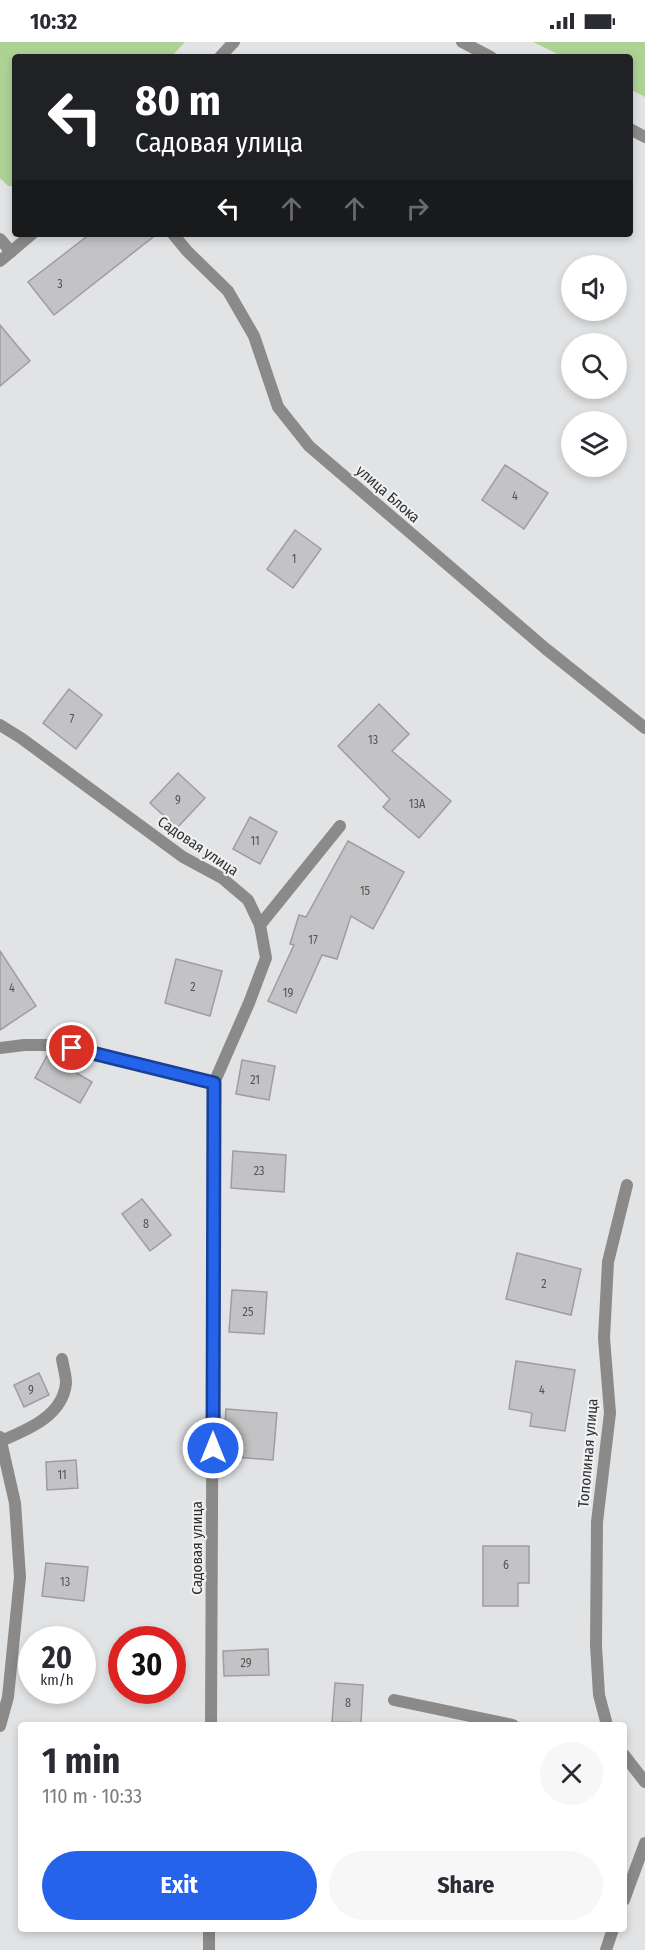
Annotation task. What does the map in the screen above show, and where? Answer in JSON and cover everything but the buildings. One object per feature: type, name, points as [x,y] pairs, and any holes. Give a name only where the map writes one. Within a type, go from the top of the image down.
[{"type":"street","points":[[222,54],[234,42]]},
{"type":"street","points":[[462,42],[485,54]]},
{"type":"street","points":[[0,261],[28,237]]},
{"type":"street","name":"улица Блока","points":[[176,237],[228,291],[254,336],[278,407],[309,446],[546,649],[645,728]]},
{"type":"street","points":[[0,239],[11,252]]},
{"type":"street","name":"Садовая улица","points":[[0,725],[183,857],[222,878],[248,900],[260,925],[266,958],[214,1083],[211,1722]]},
{"type":"street","points":[[260,925],[340,826]]},
{"type":"street","points":[[0,1048],[56,1045],[214,1083]]},
{"type":"street","name":"Тополиная улица","points":[[606,1722],[599,1695],[596,1646],[597,1522],[610,1413],[604,1338],[608,1262],[627,1185]]},
{"type":"street","points":[[0,1726],[8,1697],[20,1577],[15,1503],[1,1439],[38,1424],[50,1414],[63,1396],[66,1382],[62,1359]]},
{"type":"street","points":[[394,1700],[499,1722]]},
{"type":"street","points":[[627,1759],[641,1778]]},
{"type":"street","points":[[627,1769],[641,1778]]},
{"type":"street","points":[[627,1892],[645,1843]]},
{"type":"street","points":[[209,1932],[209,1950]]},
{"type":"street","points":[[606,1950],[613,1932]]},
{"type":"green space","points":[[0,42],[185,42],[174,54],[12,54],[12,186],[8,186],[0,178]]},
{"type":"green space","points":[[533,42],[645,42],[645,97],[633,91],[633,54],[558,54]]},
{"type":"route","points":[[72,1048],[214,1083],[213,1448]]}]
